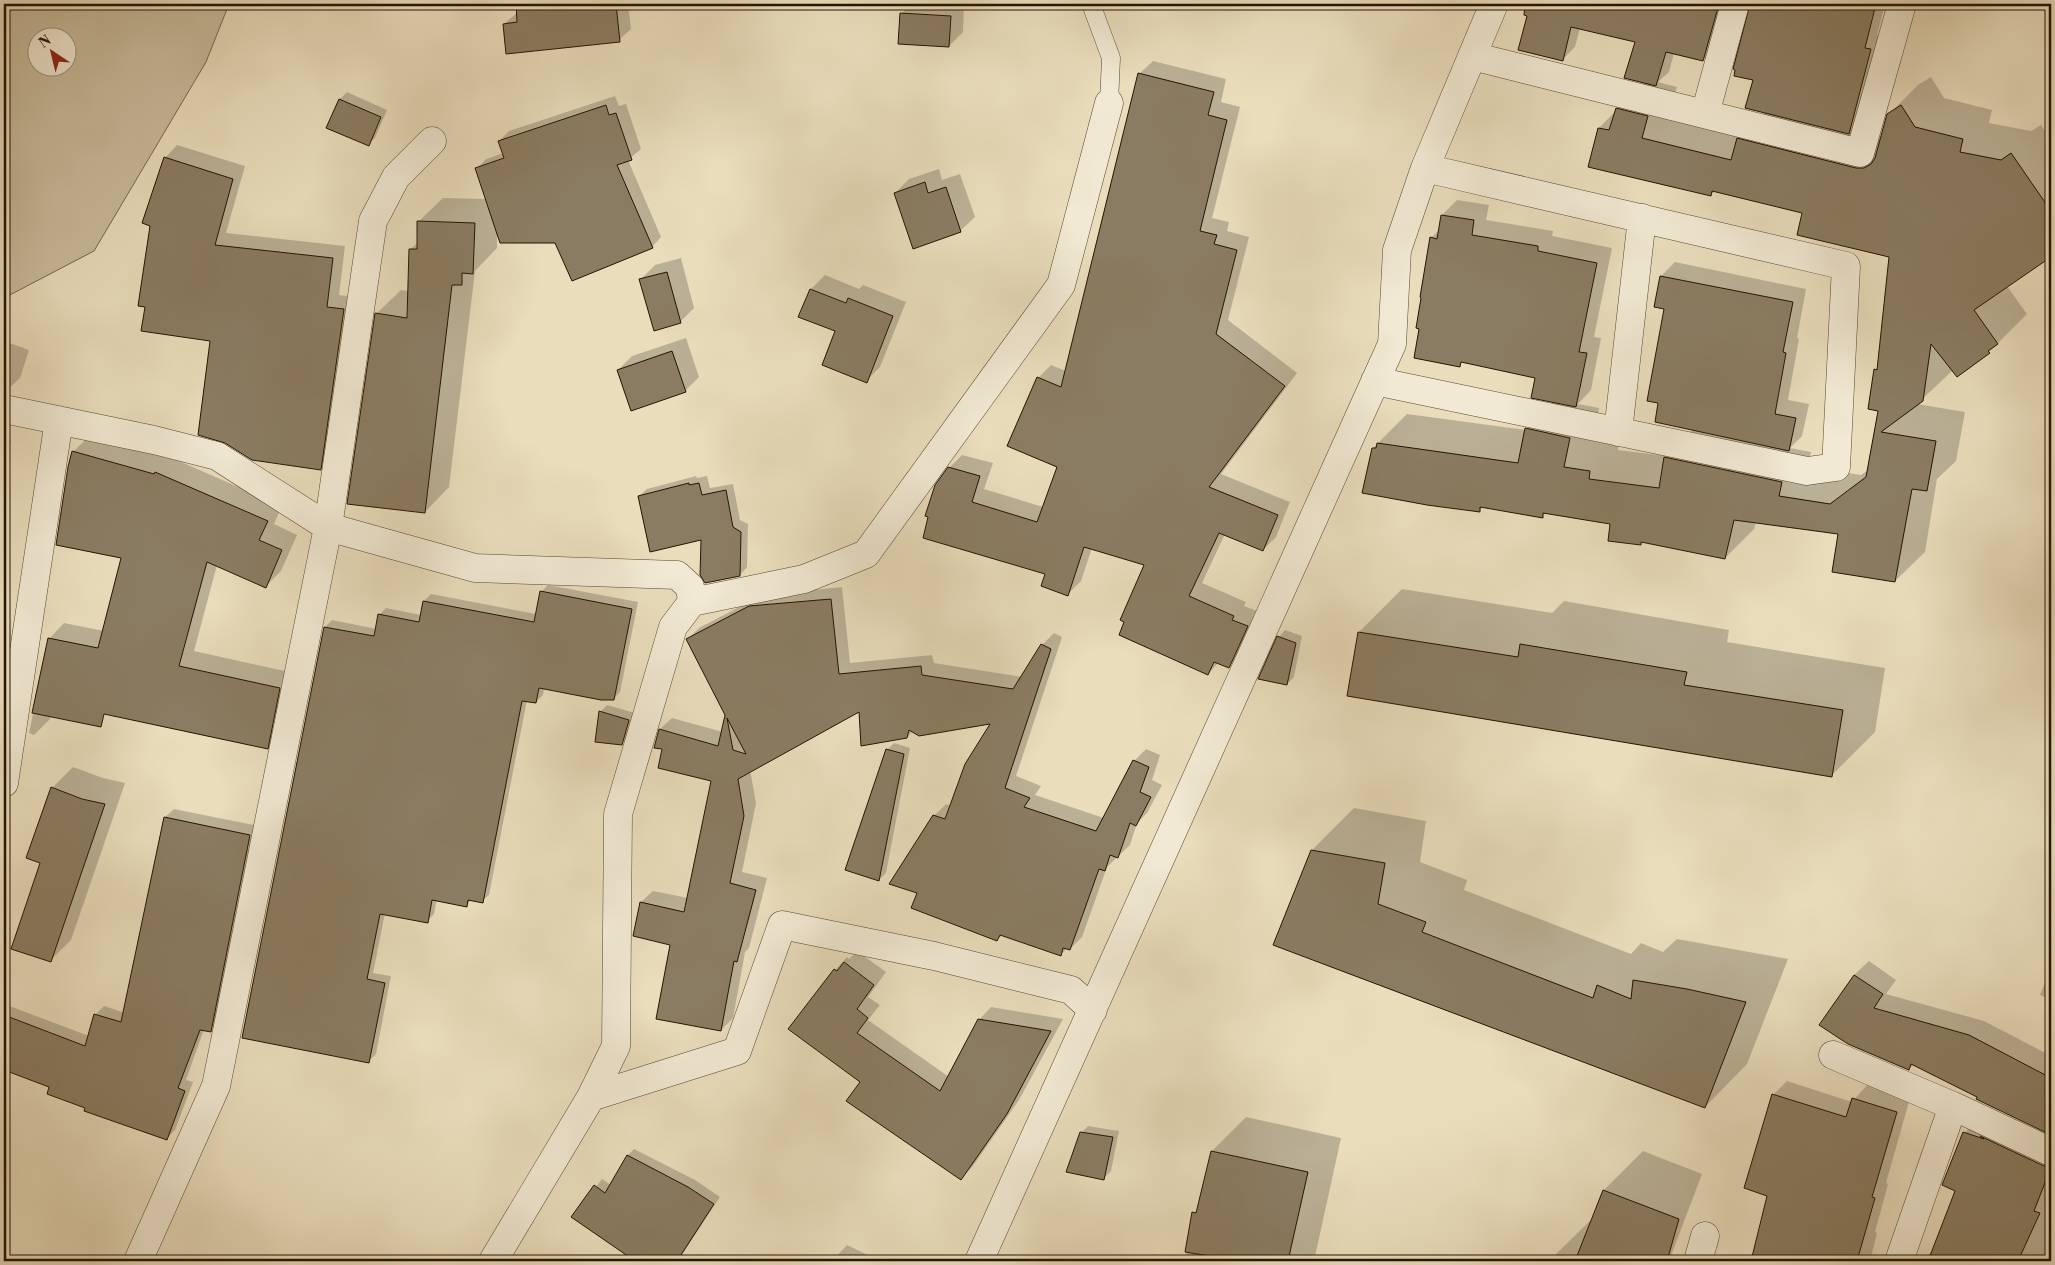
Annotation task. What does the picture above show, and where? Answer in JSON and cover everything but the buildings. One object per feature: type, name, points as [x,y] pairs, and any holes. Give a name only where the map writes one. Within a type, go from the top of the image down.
[{"type":"street","points":[[979,1261],[1392,344],[1397,250],[1425,168],[1494,4]]},
{"type":"street","points":[[1705,114],[1735,4]]},
{"type":"street","points":[[1472,56],[1860,153],[1902,4]]},
{"type":"street","points":[[493,1261],[591,1097],[616,1046],[618,814],[673,626],[692,602],[804,579],[866,554],[1061,285],[1109,102]]},
{"type":"street","points":[[138,1261],[216,1086],[328,527],[372,221],[396,177],[432,141]]},
{"type":"street","points":[[1375,381],[1807,471],[1836,467],[1846,266],[1425,168]]},
{"type":"street","points":[[1618,432],[1642,218]]},
{"type":"street","points":[[4,409],[154,440],[217,456],[328,527],[475,568],[677,575],[690,587],[692,602]]},
{"type":"street","points":[[4,784],[60,420]]},
{"type":"street","points":[[591,1097],[737,1051],[782,925],[934,956],[1071,990],[1093,1010]]},
{"type":"street","points":[[1832,1056],[1953,1106],[2051,1152]]},
{"type":"street","points":[[1898,1261],[1953,1106]]},
{"type":"lane","points":[[1091,4],[1111,58],[1109,102]]},
{"type":"shaded area","points":[[4,4],[229,4],[206,62],[94,251],[4,298]]}]
